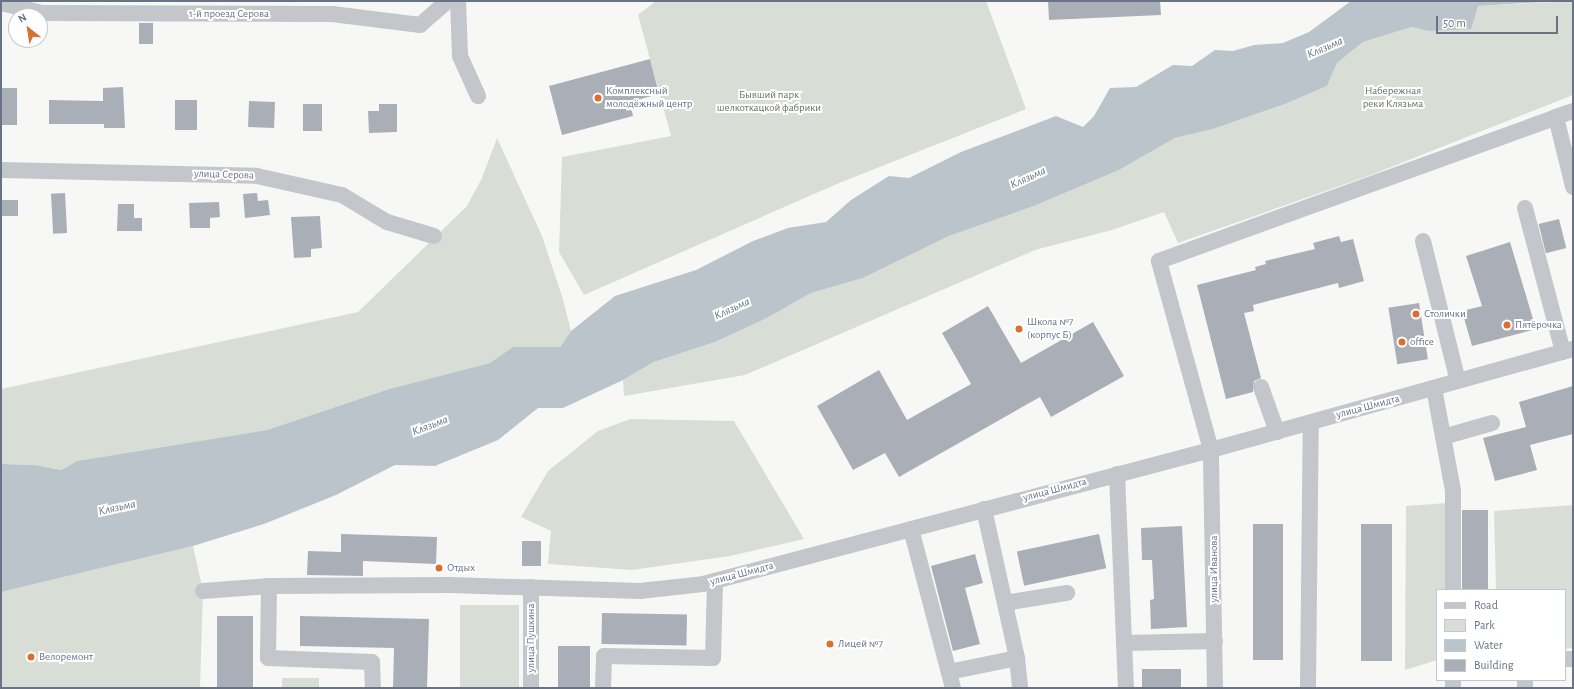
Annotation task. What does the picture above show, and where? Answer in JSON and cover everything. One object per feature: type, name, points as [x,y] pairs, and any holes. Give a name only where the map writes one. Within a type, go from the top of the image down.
[{"type":"street","name":"1-й проезд Серова","points":[[1,3],[42,13],[332,14],[420,26],[448,1]]},
{"type":"street","points":[[458,1],[460,56],[478,96]]},
{"type":"street","points":[[1573,111],[1556,117],[1573,187]]},
{"type":"street","name":"улица Иванова","points":[[1215,688],[1211,450],[1159,261],[1556,117]]},
{"type":"street","name":"улица Серова","points":[[1,170],[257,176],[342,195],[387,222],[434,236]]},
{"type":"street","points":[[1525,208],[1568,351]]},
{"type":"street","points":[[1423,241],[1458,381]]},
{"type":"street","name":"улица Шмидта","points":[[203,591],[270,586],[531,587],[640,591],[715,581],[1211,450],[1568,351]]},
{"type":"street","points":[[1261,387],[1277,432]]},
{"type":"street","points":[[1434,388],[1453,491],[1453,589]]},
{"type":"street","points":[[1308,688],[1310,422]]},
{"type":"street","points":[[1443,437],[1492,423]]},
{"type":"street","points":[[1117,474],[1126,688]]},
{"type":"street","points":[[984,509],[1017,658],[1020,688]]},
{"type":"street","points":[[911,529],[953,688]]},
{"type":"street","points":[[604,688],[604,656],[713,658],[715,581]]},
{"type":"street","points":[[270,586],[268,658],[372,662],[373,688]]},
{"type":"street","name":"улица Пушкина","points":[[531,587],[531,688]]},
{"type":"street","points":[[1005,602],[1067,593]]},
{"type":"street","points":[[1124,643],[1215,641]]},
{"type":"street","points":[[949,672],[1017,658]]},
{"type":"green space","name":"Бывший парк шелкоткацкой фабрики","points":[[656,1],[986,1],[1026,109],[839,183],[584,295],[559,252],[562,157],[671,136],[638,15]]},
{"type":"green space","name":"Набережная реки Клязьма","points":[[1573,1],[1573,95],[1371,175],[1178,243],[1164,212],[1112,230],[1035,250],[745,375],[624,396],[623,380],[654,362],[715,342],[767,318],[811,293],[863,278],[949,236],[1034,206],[1119,170],[1175,138],[1213,129],[1285,104],[1327,86],[1337,63],[1363,42],[1412,27],[1428,31],[1478,6]]},
{"type":"green space","points":[[497,138],[542,236],[562,296],[571,331],[560,347],[513,347],[490,363],[389,389],[267,430],[77,461],[61,470],[35,465],[1,464],[1,389],[358,312],[467,206],[482,178]]},
{"type":"green space","points":[[630,419],[734,421],[804,539],[730,556],[632,570],[548,564],[551,531],[521,517],[548,471],[598,431]]},
{"type":"green space","points":[[1447,503],[1446,589],[1436,589],[1436,660],[1405,670],[1406,506]]},
{"type":"green space","points":[[1573,505],[1573,648],[1566,649],[1566,589],[1496,589],[1494,511]]},
{"type":"green space","points":[[193,546],[203,591],[200,688],[1,688],[1,592]]},
{"type":"green space","points":[[460,605],[519,605],[519,688],[460,688]]},
{"type":"green space","points":[[282,678],[319,678],[319,688],[282,688]]},
{"type":"water","name":"Клязьма","points":[[1351,1],[1561,1],[1478,6],[1471,29],[1428,31],[1412,27],[1363,42],[1337,63],[1327,86],[1285,104],[1213,129],[1175,138],[1119,170],[1034,206],[949,236],[863,278],[811,293],[767,318],[715,342],[654,362],[623,380],[563,408],[538,408],[498,440],[435,466],[395,465],[336,495],[264,524],[193,546],[1,592],[1,464],[35,465],[61,470],[77,461],[267,430],[389,389],[490,363],[513,347],[560,347],[571,331],[615,296],[696,270],[753,241],[788,228],[826,222],[851,200],[889,176],[909,178],[961,152],[1056,116],[1083,127],[1094,116],[1110,88],[1136,87],[1173,65],[1192,66],[1215,50],[1233,51],[1254,45],[1283,43],[1309,32]]},
{"type":"building","points":[[1048,1],[1160,1],[1161,15],[1049,20]]},
{"type":"building","points":[[139,23],[153,23],[153,44],[139,44]]},
{"type":"building","name":"Комплексный молодёжный центр","points":[[650,59],[659,94],[630,102],[633,116],[562,135],[549,86]]},
{"type":"building","points":[[123,87],[125,128],[104,128],[104,124],[49,124],[49,100],[103,101],[103,88]]},
{"type":"building","points":[[1,88],[17,88],[17,125],[1,125]]},
{"type":"building","points":[[175,100],[197,100],[197,130],[175,130]]},
{"type":"building","points":[[249,101],[275,102],[274,128],[248,127]]},
{"type":"building","points":[[303,104],[322,104],[322,131],[303,131]]},
{"type":"building","points":[[379,104],[397,104],[397,132],[369,133],[368,111],[379,111]]},
{"type":"building","points":[[65,193],[67,233],[53,234],[51,194]]},
{"type":"building","points":[[257,193],[258,201],[268,200],[270,215],[245,218],[243,194]]},
{"type":"building","points":[[1,200],[18,200],[18,216],[1,216]]},
{"type":"building","points":[[219,202],[220,217],[210,218],[210,228],[190,228],[189,203]]},
{"type":"building","points":[[118,204],[134,204],[134,218],[142,218],[142,231],[117,231]]},
{"type":"building","points":[[320,216],[322,248],[311,249],[311,257],[294,258],[291,217]]},
{"type":"building","points":[[1559,219],[1566,248],[1546,253],[1539,224]]},
{"type":"building","points":[[1339,236],[1341,242],[1353,239],[1364,281],[1339,288],[1338,283],[1253,305],[1254,311],[1244,313],[1261,378],[1254,381],[1253,392],[1226,399],[1197,285],[1256,270],[1255,267],[1266,264],[1265,261],[1315,249],[1313,243]]},
{"type":"building","points":[[1510,242],[1536,329],[1472,346],[1462,311],[1482,306],[1466,256]]},
{"type":"building","points":[[1419,303],[1428,359],[1397,364],[1388,308]]},
{"type":"building","points":[[988,306],[1021,363],[1093,322],[1124,376],[1051,417],[1040,397],[899,477],[885,453],[853,470],[817,406],[879,370],[907,420],[971,384],[942,333]]},
{"type":"building","points":[[1573,386],[1573,434],[1530,445],[1537,470],[1495,481],[1483,438],[1526,427],[1519,402]]},
{"type":"building","points":[[1462,510],[1488,510],[1488,589],[1462,589]]},
{"type":"building","points":[[1253,524],[1283,524],[1283,660],[1253,660]]},
{"type":"building","points":[[1361,524],[1392,524],[1392,661],[1361,661]]},
{"type":"building","points":[[1182,526],[1187,627],[1151,629],[1150,600],[1154,599],[1152,560],[1142,560],[1141,528]]},
{"type":"building","points":[[341,534],[437,537],[436,564],[363,561],[363,576],[307,575],[308,551],[341,552]]},
{"type":"building","points":[[1099,534],[1106,568],[1024,586],[1017,551]]},
{"type":"building","points":[[522,541],[541,541],[541,566],[522,566]]},
{"type":"building","points":[[975,554],[983,583],[965,588],[980,644],[953,651],[931,566]]},
{"type":"building","points":[[602,613],[687,614],[686,645],[601,644]]},
{"type":"building","points":[[217,616],[253,616],[253,688],[217,688]]},
{"type":"building","points":[[300,616],[429,619],[427,688],[393,688],[394,648],[300,646]]},
{"type":"building","points":[[558,646],[590,646],[590,688],[558,688]]},
{"type":"building","points":[[1142,669],[1181,669],[1181,688],[1142,688]]},
{"type":"place","name":"Комплексный молодёжный центр","points":[[598,98]]},
{"type":"place","name":"Столички","points":[[1416,314]]},
{"type":"place","name":"Пятёрочка","points":[[1507,325]]},
{"type":"place","name":"Школа №7 (корпус Б)","points":[[1019,329]]},
{"type":"place","name":"office","points":[[1402,342]]},
{"type":"place","name":"Отдых","points":[[439,568]]},
{"type":"place","name":"Лицей №7","points":[[830,644]]},
{"type":"place","name":"Велоремонт","points":[[31,657]]}]
